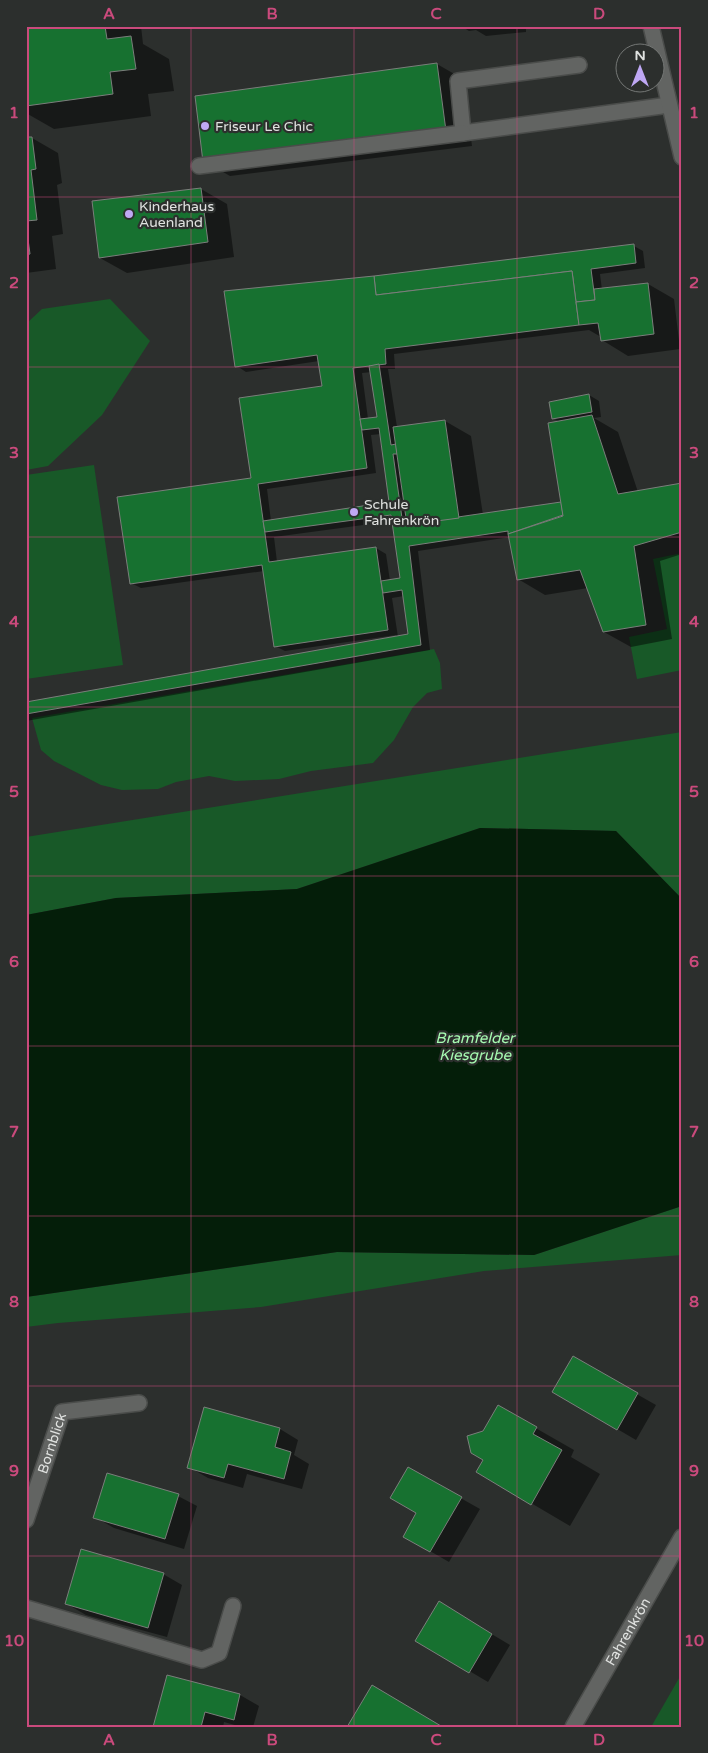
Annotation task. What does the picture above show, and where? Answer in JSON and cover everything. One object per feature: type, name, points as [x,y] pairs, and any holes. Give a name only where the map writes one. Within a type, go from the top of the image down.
[{"type":"street","points":[[651,26],[682,157]]},
{"type":"street","points":[[463,133],[458,81],[579,65]]},
{"type":"street","points":[[199,166],[463,133],[669,104]]},
{"type":"street","name":"Bornblick","points":[[26,1520],[62,1412],[139,1404]]},
{"type":"street","name":"Fahrenkrön","points":[[573,1727],[682,1537]]},
{"type":"street","points":[[26,1608],[202,1660],[219,1652],[233,1606]]},
{"type":"green space","points":[[110,299],[150,341],[102,415],[48,466],[26,470],[26,324],[42,309]]},
{"type":"green space","points":[[94,465],[123,665],[26,679],[26,475]]},
{"type":"green space","points":[[682,553],[682,670],[637,679],[629,637],[667,629],[653,559]]},
{"type":"green space","points":[[434,649],[440,663],[442,689],[427,693],[413,707],[394,740],[373,763],[311,771],[279,779],[235,781],[209,776],[176,782],[158,789],[122,790],[101,785],[54,761],[41,750],[32,718]]},
{"type":"green space","points":[[682,732],[682,899],[616,831],[480,828],[297,889],[116,898],[26,915],[26,837]]},
{"type":"green space","points":[[682,1206],[682,1255],[484,1271],[261,1307],[26,1327],[26,1297],[337,1252],[534,1255]]},
{"type":"green space","points":[[682,1673],[682,1727],[651,1727]]},
{"type":"water","name":"Bramfelder Kiesgrube","points":[[480,828],[616,831],[682,899],[682,1206],[534,1255],[337,1252],[26,1297],[26,915],[116,898],[297,889]]},
{"type":"building","points":[[26,26],[105,26],[107,39],[131,36],[136,69],[110,72],[113,94],[26,106]]},
{"type":"building","points":[[437,63],[446,131],[203,162],[195,96]]},
{"type":"building","points":[[26,137],[32,137],[36,169],[31,170],[37,220],[26,221]]},
{"type":"building","points":[[201,188],[208,242],[99,258],[92,201]]},
{"type":"building","points":[[26,224],[30,254],[26,255]]},
{"type":"building","points":[[634,244],[636,263],[591,269],[595,300],[576,302],[572,271],[376,295],[374,276]]},
{"type":"building","points":[[572,271],[579,325],[385,349],[386,364],[353,368],[367,468],[258,484],[269,562],[376,547],[388,630],[274,647],[262,565],[130,584],[117,497],[251,478],[239,398],[322,386],[317,355],[235,367],[224,291],[374,276],[376,295]]},
{"type":"building","points":[[648,283],[654,334],[601,341],[598,323],[579,325],[576,302],[595,300],[594,289]]},
{"type":"building","points":[[379,364],[391,445],[396,444],[397,454],[393,454],[403,525],[561,502],[563,515],[508,534],[508,531],[409,546],[421,645],[26,714],[26,702],[408,634],[402,590],[383,593],[381,581],[400,578],[391,515],[265,532],[263,521],[389,502],[379,428],[362,430],[360,419],[377,417],[369,366]]},
{"type":"building","points":[[589,394],[592,412],[552,419],[549,402]]},
{"type":"building","points":[[592,415],[618,494],[682,483],[682,532],[634,546],[646,625],[603,632],[580,570],[517,580],[508,534],[563,516],[548,423]]},
{"type":"building","points":[[445,420],[459,518],[407,525],[393,427]]},
{"type":"building","points":[[573,1356],[638,1393],[617,1430],[552,1392]]},
{"type":"building","points":[[498,1405],[537,1427],[533,1434],[562,1450],[531,1505],[476,1472],[483,1460],[471,1453],[467,1436],[483,1431]]},
{"type":"building","points":[[204,1407],[280,1428],[275,1447],[291,1452],[284,1479],[228,1464],[224,1478],[187,1468]]},
{"type":"building","points":[[408,1467],[462,1497],[430,1552],[403,1537],[416,1513],[390,1498]]},
{"type":"building","points":[[107,1473],[179,1494],[165,1539],[93,1518]]},
{"type":"building","points":[[81,1549],[164,1573],[148,1628],[65,1604]]},
{"type":"building","points":[[439,1601],[492,1634],[469,1673],[415,1641]]},
{"type":"building","points":[[167,1675],[240,1694],[234,1720],[205,1712],[201,1727],[153,1727]]},
{"type":"building","points":[[372,1685],[441,1726],[441,1727],[347,1727]]},
{"type":"place","name":"Friseur Le Chic","points":[[205,126]]},
{"type":"place","name":"Kinderhaus Auenland","points":[[129,214]]},
{"type":"place","name":"Schule Fahrenkrön","points":[[354,512]]}]
